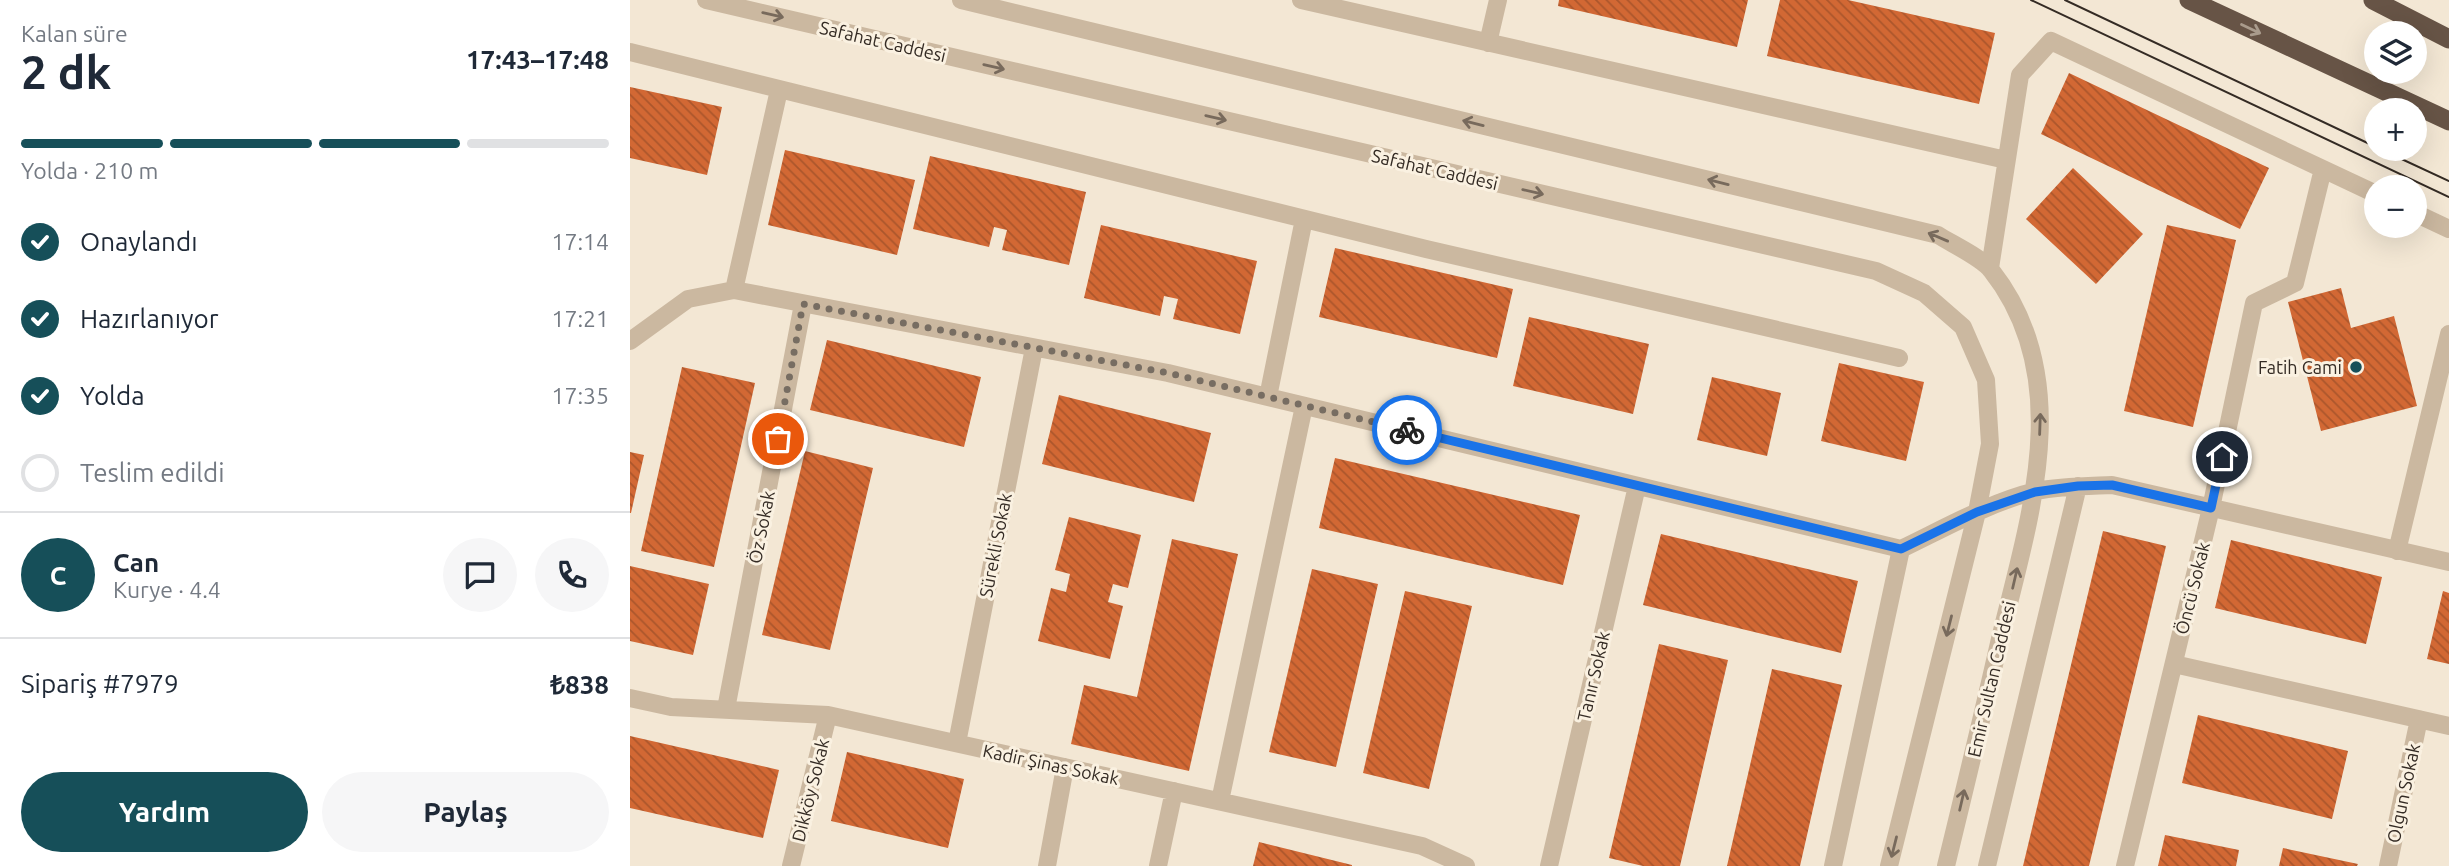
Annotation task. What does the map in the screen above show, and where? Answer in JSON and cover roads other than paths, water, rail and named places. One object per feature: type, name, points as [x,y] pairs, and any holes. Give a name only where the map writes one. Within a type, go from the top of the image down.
[{"type":"highway","points":[[2189,0],[2449,121]]},
{"type":"highway","points":[[2373,0],[2449,39]]},
{"type":"street","name":"Safahat Caddesi","points":[[706,0],[1876,271],[1924,293],[1963,327],[1986,380],[1990,444],[1977,512]]},
{"type":"street","points":[[961,0],[1938,235],[1990,268],[2019,316],[2036,366],[2041,417],[2035,492]]},
{"type":"street","points":[[1301,0],[2006,160]]},
{"type":"street","points":[[1488,43],[1499,0]]},
{"type":"street","points":[[1990,268],[2020,75],[2051,41],[2364,188]]},
{"type":"street","points":[[630,52],[1304,219],[1899,358]]},
{"type":"street","points":[[734,290],[779,90]]},
{"type":"street","name":"Öncü Sokak","points":[[2125,866],[2211,508],[2254,303],[2295,283],[2323,169]]},
{"type":"street","points":[[1268,397],[1304,219]]},
{"type":"street","points":[[2427,219],[2449,229]]},
{"type":"street","points":[[630,341],[688,299],[734,290],[1168,373],[1901,549],[1977,512],[2035,492],[2112,485],[2449,562]]},
{"type":"street","name":"Öz Sokak","points":[[726,709],[803,304]]},
{"type":"street","points":[[2397,551],[2449,334]]},
{"type":"street","name":"Sürekli Sokak","points":[[957,743],[1034,348]]},
{"type":"street","points":[[1220,801],[1304,406]]},
{"type":"street","name":"Tanır Sokak","points":[[1549,866],[1637,486]]},
{"type":"street","points":[[1987,866],[2078,486]]},
{"type":"street","name":"Emir Sultan Caddesi","points":[[1946,866],[2035,492]]},
{"type":"street","points":[[1889,866],[1977,512]]},
{"type":"street","points":[[1833,866],[1901,549]]},
{"type":"street","points":[[2174,664],[2449,726]]},
{"type":"street","name":"Kadir Şinas Sokak","points":[[630,698],[671,707],[828,715],[1422,846],[1466,866]]},
{"type":"street","name":"Dikköy Sokak","points":[[791,866],[828,715]]},
{"type":"street","name":"Olgun Sokak","points":[[2388,866],[2419,719]]},
{"type":"street","points":[[1047,866],[1065,767]]},
{"type":"street","points":[[1158,866],[1174,791]]},
{"type":"tram line","points":[[2031,0],[2449,197]]},
{"type":"tram line","points":[[2065,0],[2364,141]]},
{"type":"tram line","points":[[2406,161],[2449,181]]},
{"type":"place","name":"Fatih Cami","points":[[2356,367]]}]
